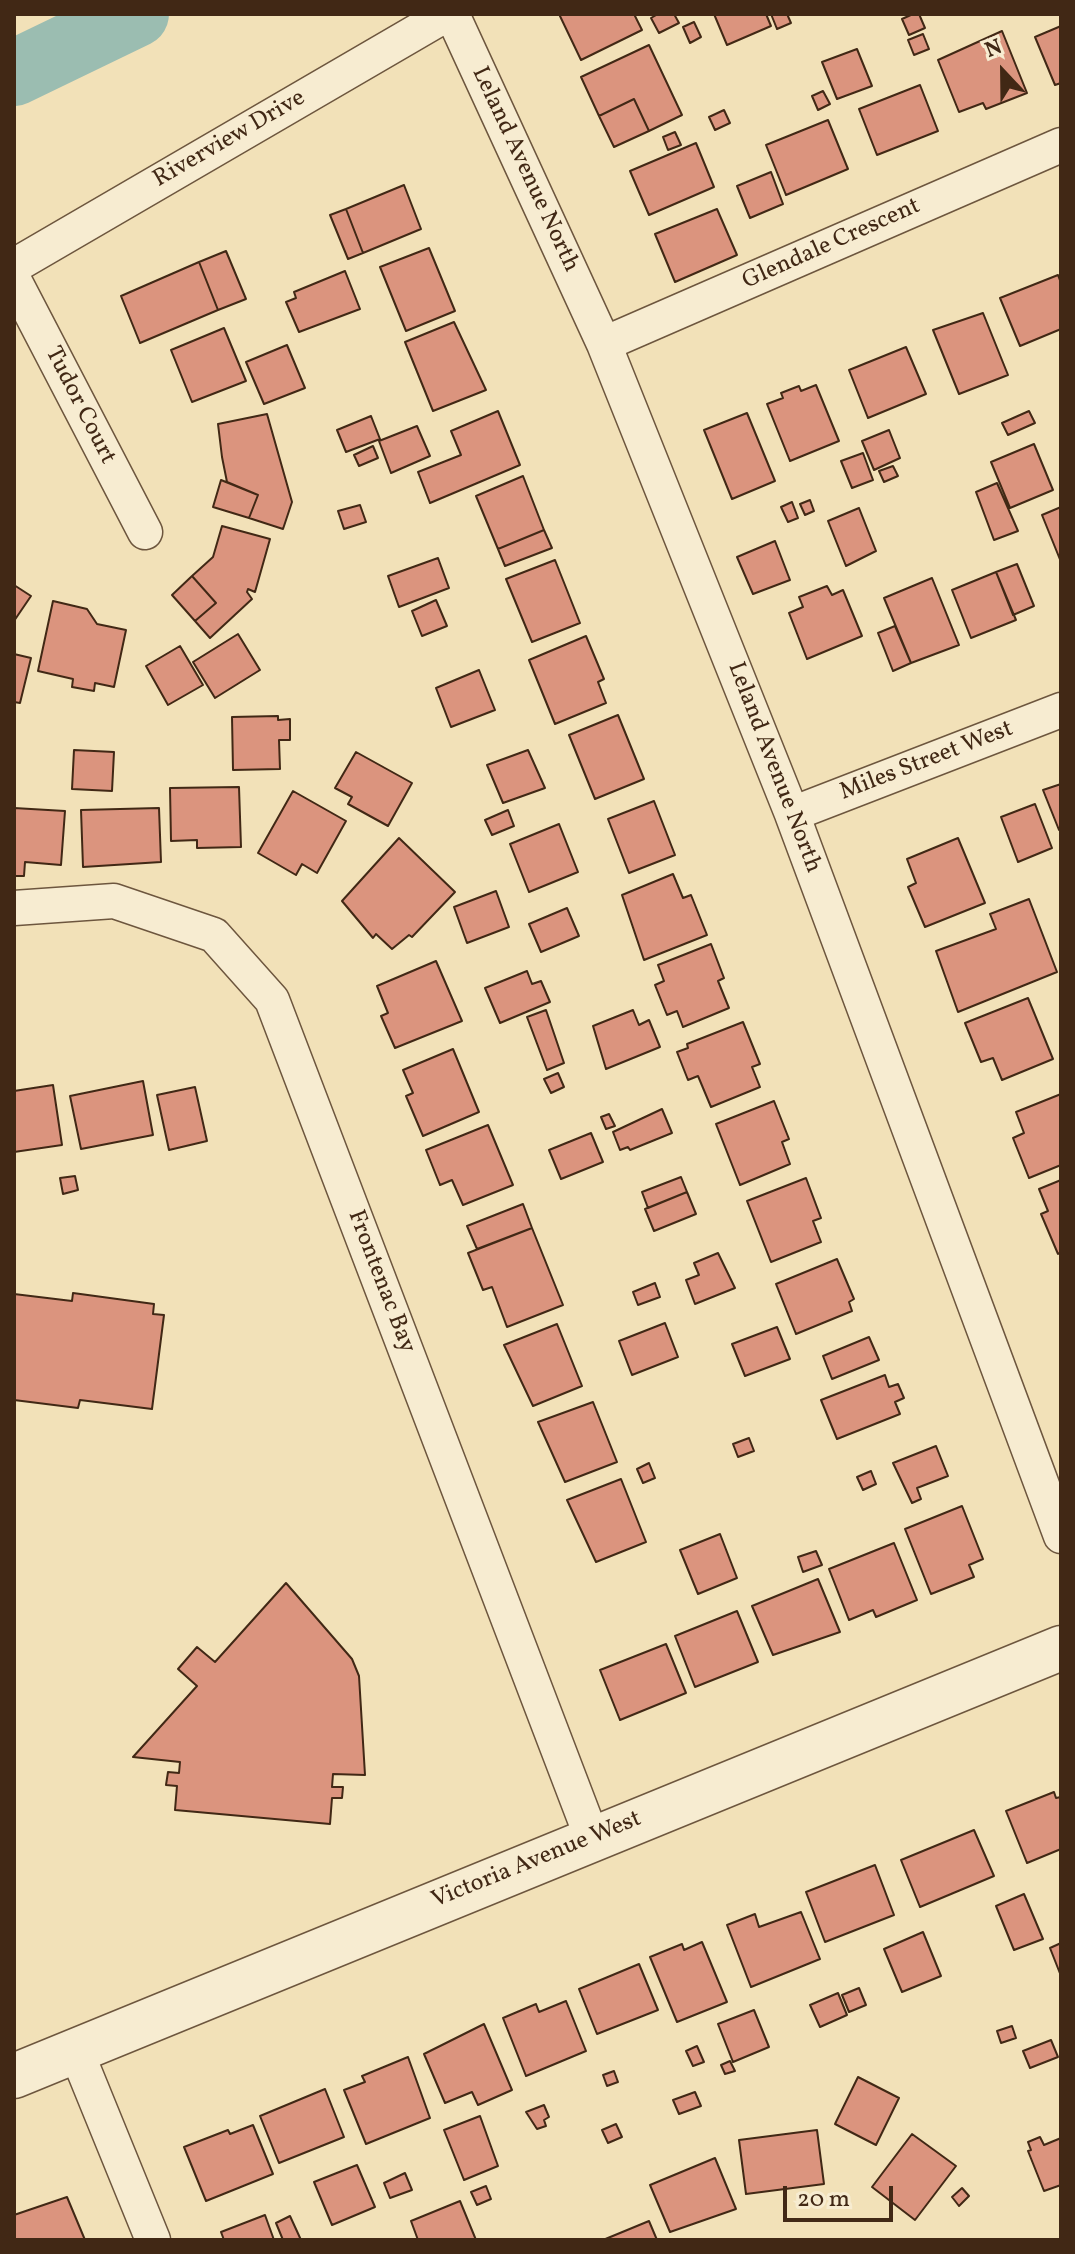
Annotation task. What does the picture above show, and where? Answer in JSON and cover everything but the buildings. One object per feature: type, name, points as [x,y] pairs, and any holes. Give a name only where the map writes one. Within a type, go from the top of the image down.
[{"type":"street","name":"Riverview Drive","points":[[14,266],[449,14]]},
{"type":"street","name":"Leland Avenue North","points":[[449,14],[604,344],[792,814],[1061,1536]]},
{"type":"street","name":"Glendale Crescent","points":[[604,344],[1061,145]]},
{"type":"street","name":"Tudor Court","points":[[14,280],[145,532]]},
{"type":"street","name":"Miles Street West","points":[[792,814],[1061,710]]},
{"type":"street","name":"Frontenac Bay","points":[[14,908],[114,901],[214,935],[272,1000],[592,1838]]},
{"type":"street","name":"Victoria Avenue West","points":[[14,2076],[1061,1648]]},
{"type":"street","points":[[76,2051],[153,2240]]},
{"type":"waterway","points":[[14,73],[136,14]]}]
